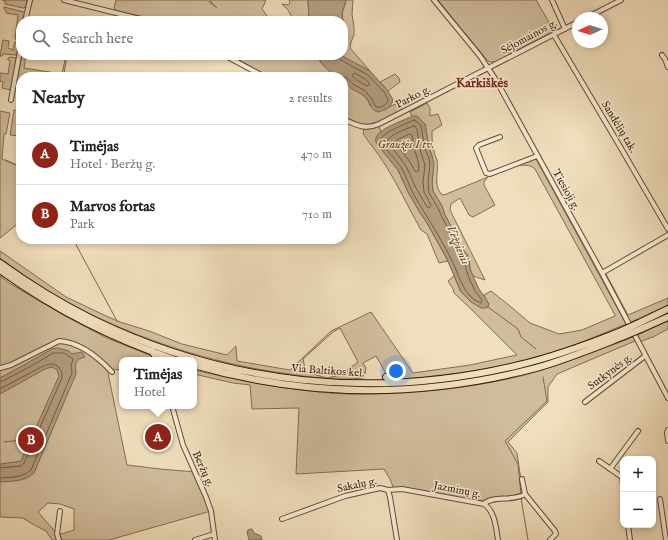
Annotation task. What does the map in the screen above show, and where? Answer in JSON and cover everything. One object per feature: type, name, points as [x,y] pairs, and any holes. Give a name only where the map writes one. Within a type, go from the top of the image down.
[{"type":"highway","name":"Via Baltikos kel.","points":[[0,263],[38,288],[91,318],[131,336],[187,357]]},
{"type":"highway","points":[[0,270],[36,295],[62,310],[116,337],[168,357]]},
{"type":"highway","name":"Via Baltikos kel.","points":[[640,326],[668,309]]},
{"type":"highway","name":"Via Baltikos kel.","points":[[197,366],[248,379],[301,387],[348,390],[405,389],[461,383],[520,372],[559,361],[640,326],[668,317]]},
{"type":"highway","name":"Via Baltikos kel.","points":[[197,360],[270,376],[320,382],[364,384],[395,383],[447,379],[488,372],[547,358],[620,335]]},
{"type":"highway","points":[[152,351],[156,357]]},
{"type":"highway","points":[[364,384],[370,377]]},
{"type":"highway","points":[[386,377],[395,383]]},
{"type":"street","points":[[26,16],[30,0]]},
{"type":"street","points":[[64,0],[128,16]]},
{"type":"street","name":"Tiesioji g.","points":[[434,0],[489,68],[602,273],[668,398]]},
{"type":"street","points":[[552,0],[565,29]]},
{"type":"street","points":[[598,12],[621,0]]},
{"type":"street","name":"Sėjomainos g.","points":[[489,68],[572,25]]},
{"type":"street","name":"Sandėlių tak.","points":[[554,35],[668,229]]},
{"type":"street","points":[[662,55],[668,67]]},
{"type":"street","points":[[11,100],[18,60]]},
{"type":"street","points":[[233,60],[256,72]]},
{"type":"street","name":"Parko g.","points":[[348,120],[362,127],[375,126],[489,68]]},
{"type":"street","points":[[500,137],[476,148],[486,173],[488,174],[538,156]]},
{"type":"street","points":[[602,273],[668,235]]},
{"type":"street","points":[[0,368],[11,365],[59,341],[65,341],[87,350],[112,372]]},
{"type":"street","name":"Sutkynės g.","points":[[585,402],[645,356]]},
{"type":"street","name":"Beržų g.","points":[[173,409],[183,445],[211,512],[215,540]]},
{"type":"street","points":[[610,468],[638,430]]},
{"type":"street","points":[[668,430],[668,441]]},
{"type":"street","points":[[599,461],[620,476]]},
{"type":"street","points":[[522,479],[525,494],[555,531],[556,534],[550,540]]},
{"type":"street","name":"Sakalų g.","points":[[282,519],[345,496],[380,488],[388,490],[397,540]]},
{"type":"street","name":"Jazminų g.","points":[[388,490],[402,489],[484,504],[490,509],[494,519],[498,540]]},
{"type":"street","points":[[484,504],[488,501],[518,497],[525,494]]},
{"type":"street","points":[[660,499],[666,540]]},
{"type":"street","points":[[59,540],[57,534],[60,511]]},
{"type":"street","points":[[628,528],[630,540]]},
{"type":"street","points":[[195,540],[214,534]]},
{"type":"shaded area","points":[[2,0],[27,0],[26,7],[23,8],[5,4],[5,1]]},
{"type":"shaded area","points":[[116,0],[207,0],[217,8],[209,0],[266,0],[262,9],[267,16],[140,16],[117,11],[114,8]]},
{"type":"shaded area","points":[[289,0],[308,0],[309,16],[291,16],[282,4],[288,5],[290,3]]},
{"type":"shaded area","points":[[346,0],[353,0],[352,14],[354,35],[350,48],[370,71],[348,60],[348,16],[342,16]]},
{"type":"shaded area","points":[[438,0],[536,0],[554,31],[495,62],[491,62],[488,61]]},
{"type":"shaded area","points":[[4,7],[24,12],[25,16],[6,13],[6,10]]},
{"type":"shaded area","points":[[3,40],[9,41],[8,48],[13,50],[16,42],[16,55],[3,54],[0,56]]},
{"type":"shaded area","points":[[8,58],[16,58],[17,60],[11,90],[2,88],[3,82],[0,81],[0,73],[8,74],[10,61]]},
{"type":"shaded area","points":[[21,60],[25,60],[24,68],[49,72],[19,72]]},
{"type":"shaded area","points":[[65,60],[66,60],[64,72],[62,72]]},
{"type":"shaded area","points":[[237,60],[320,60],[323,65],[332,72],[259,72]]},
{"type":"shaded area","points":[[395,74],[399,78],[400,82],[388,91],[380,82]]},
{"type":"shaded area","points":[[348,84],[362,94],[370,106],[386,109],[398,103],[402,110],[384,120],[369,125],[356,123],[348,119]]},
{"type":"shaded area","points":[[427,103],[430,108],[430,116],[438,114],[442,125],[432,131],[434,153],[437,160],[437,186],[441,194],[444,195],[488,177],[484,182],[484,185],[495,205],[473,217],[469,215],[460,198],[451,204],[450,210],[485,280],[473,276],[470,269],[469,257],[464,251],[433,191],[432,156],[429,148],[425,124],[413,116],[412,117],[410,112]]},
{"type":"shaded area","points":[[14,110],[16,110],[16,136],[10,135]]},
{"type":"shaded area","points":[[0,111],[10,113],[6,134],[4,134],[2,159],[16,165],[16,225],[0,238]]},
{"type":"shaded area","points":[[379,126],[381,132],[377,137],[377,144],[398,170],[408,192],[448,261],[439,263],[427,234],[421,230],[390,173],[363,134],[364,129]]},
{"type":"shaded area","points":[[536,159],[626,324],[552,353],[525,361],[484,369],[416,378],[390,378],[386,374],[376,356],[363,363],[366,368],[364,378],[343,379],[323,378],[255,369],[228,363],[149,339],[98,318],[36,284],[0,258],[0,251],[66,297],[120,322],[149,331],[182,344],[227,355],[236,346],[237,361],[290,370],[331,331],[371,312],[413,373],[470,365],[517,355],[454,293],[448,281],[454,276],[461,292],[471,302],[486,299],[484,295],[491,291],[530,323],[559,334],[582,330],[615,316],[535,169],[533,167],[523,165],[516,166]],"holes":[[[340,328],[358,362],[341,375],[327,378],[306,372],[303,359],[333,332]]]},
{"type":"shaded area","points":[[606,274],[628,315],[668,298],[668,305],[629,323],[605,277]]},
{"type":"shaded area","points":[[0,276],[9,283],[65,316],[107,338],[153,357],[119,357],[119,370],[111,369],[108,373],[127,465],[195,472],[211,511],[109,540],[52,540],[46,531],[23,518],[0,517]],"holes":[[[48,503],[60,504],[74,509],[74,530],[58,535],[38,512]]]},
{"type":"shaded area","points":[[668,320],[668,329],[639,342],[636,336]]},
{"type":"shaded area","points":[[619,336],[537,365],[483,377],[461,380],[536,364]]},
{"type":"shaded area","points":[[633,337],[635,341],[557,374],[548,387],[548,402],[508,442],[517,453],[523,494],[483,501],[394,489],[384,469],[296,474],[299,408],[252,409],[250,385],[233,383],[197,375],[197,371],[228,378],[296,389],[339,394],[371,394],[458,388],[506,380],[563,363]]},
{"type":"shaded area","points":[[197,362],[228,370],[287,382],[258,378],[197,364]]},
{"type":"shaded area","points":[[461,380],[417,386],[370,387],[410,385]]},
{"type":"shaded area","points":[[310,384],[353,387],[333,387]]},
{"type":"water","points":[[308,0],[346,0],[342,16],[309,16]]},
{"type":"water","points":[[348,59],[370,71],[388,91],[393,100],[391,105],[378,112],[374,110],[363,95],[348,85],[348,72],[331,72],[320,60]]},
{"type":"water","name":"Graužės I tv.","points":[[413,116],[417,116],[425,124],[429,148],[434,164],[432,182],[433,191],[464,251],[469,257],[470,269],[479,289],[489,304],[488,307],[481,308],[471,302],[461,292],[446,257],[408,192],[398,170],[376,142],[378,134],[382,131]]},
{"type":"water","points":[[58,348],[69,351],[71,354],[82,352],[85,357],[76,362],[76,374],[34,473],[22,480],[0,482],[0,464],[21,461],[59,376],[57,370],[52,367],[45,369],[0,394],[0,378],[52,349]]},
{"type":"water","points":[[252,529],[254,533],[261,536],[262,540],[249,540],[247,532],[248,530]]},
{"type":"waterway","points":[[6,160],[16,165]]},
{"type":"waterway","points":[[76,244],[117,321]]},
{"type":"waterway","name":"Vėžpienis","points":[[488,307],[518,329],[521,337],[536,349]]},
{"type":"waterway","name":"Vėžpienis","points":[[521,494],[518,464],[505,441],[547,401],[543,377]]},
{"type":"waterway","points":[[4,442],[31,439]]},
{"type":"waterway","name":"Vėžpienis","points":[[521,498],[528,540]]},
{"type":"place","name":"Timėjas","points":[[158,437]]},
{"type":"place","name":"Marvos fortas","points":[[31,440]]},
{"type":"district","name":"Karkiškės","points":[[482,83]]}]
